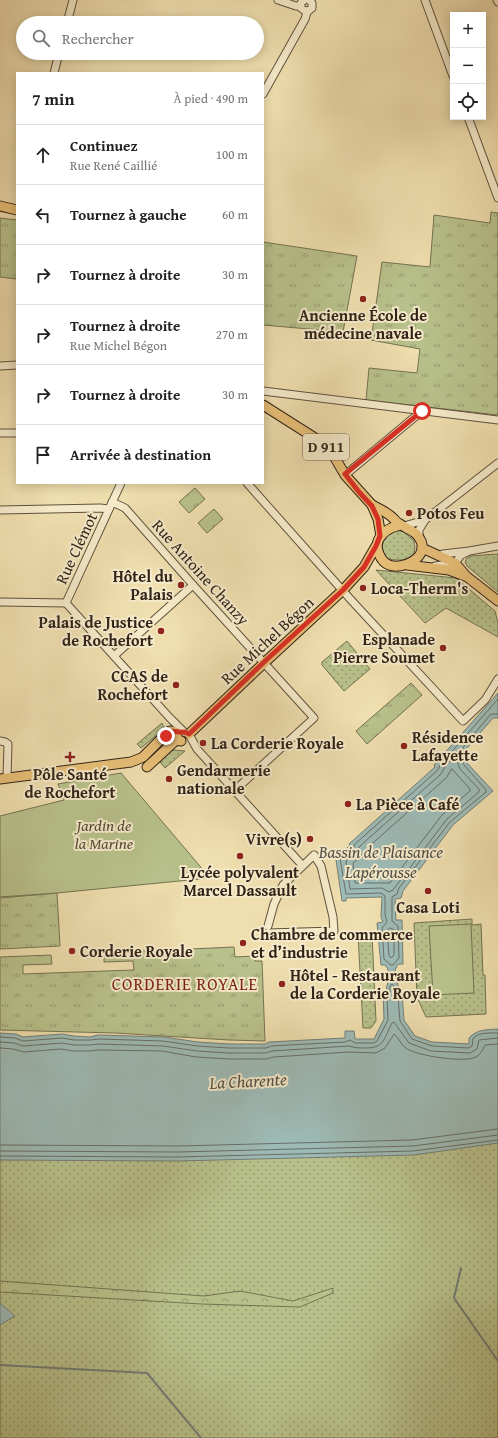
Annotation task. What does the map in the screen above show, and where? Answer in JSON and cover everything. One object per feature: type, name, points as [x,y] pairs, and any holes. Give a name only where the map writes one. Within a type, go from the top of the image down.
[{"type":"main road","points":[[0,206],[16,210]]},
{"type":"main road","name":"D 911","points":[[264,406],[315,438],[331,451],[345,474],[372,506],[378,519],[380,536]]},
{"type":"main road","name":"D 911","points":[[372,506],[382,510],[402,526]]},
{"type":"main road","points":[[407,565],[419,557],[422,548],[419,538],[415,533],[402,526],[390,528],[380,536],[376,546],[384,562],[393,566],[407,565],[450,570],[466,576]]},
{"type":"main road","name":"Rue Michel Bégon","points":[[4,779],[131,762],[143,762],[180,736],[343,590],[364,567],[376,546]]},
{"type":"main road","points":[[422,548],[456,563],[466,576],[498,602]]},
{"type":"main road","points":[[364,567],[384,562]]},
{"type":"street","points":[[69,16],[73,0]]},
{"type":"street","points":[[278,0],[296,6],[302,3],[302,10],[307,12]]},
{"type":"street","points":[[425,0],[450,68]]},
{"type":"street","points":[[264,92],[305,19],[307,12],[312,8],[313,1]]},
{"type":"street","points":[[54,72],[57,60]]},
{"type":"street","points":[[469,120],[498,198]]},
{"type":"street","points":[[0,366],[16,366]]},
{"type":"street","points":[[264,391],[498,420]]},
{"type":"street","points":[[345,474],[422,411]]},
{"type":"street","points":[[0,433],[16,433]]},
{"type":"street","points":[[402,526],[425,520],[498,463]]},
{"type":"street","name":"Rue Clémot","points":[[66,603],[121,484]]},
{"type":"street","points":[[248,484],[463,721],[485,700],[498,679]]},
{"type":"street","points":[[0,510],[100,508],[110,506]]},
{"type":"street","name":"Rue Antoine Chanzy","points":[[110,506],[125,508],[314,718],[234,791]]},
{"type":"street","points":[[419,538],[420,530],[425,520]]},
{"type":"street","points":[[440,556],[443,554],[498,546]]},
{"type":"street","points":[[421,567],[456,563],[461,555],[469,551]]},
{"type":"street","points":[[114,656],[193,585]]},
{"type":"street","points":[[0,602],[66,603],[168,717],[180,736]]},
{"type":"street","points":[[168,717],[171,725],[180,736],[197,749],[302,865]]},
{"type":"street","points":[[0,741],[8,744],[4,779]]},
{"type":"street","points":[[314,855],[321,866],[333,917],[334,931],[268,930],[274,904],[283,885],[302,865],[314,855]]},
{"type":"green space","points":[[491,212],[498,213],[498,415],[366,400],[369,368],[417,373],[420,349],[371,340],[382,262],[430,267],[434,215],[490,223]]},
{"type":"green space","points":[[0,218],[16,220],[16,279],[0,277]]},
{"type":"green space","points":[[264,242],[357,256],[343,332],[264,325]]},
{"type":"green space","points":[[195,488],[205,499],[189,513],[179,502]]},
{"type":"green space","points":[[214,509],[223,519],[213,526],[214,527],[207,533],[198,523]]},
{"type":"green space","points":[[395,531],[403,531],[414,541],[414,553],[408,559],[387,559],[385,556],[382,547],[384,538],[386,534]]},
{"type":"green space","points":[[498,554],[498,592],[467,566],[465,562],[470,556]]},
{"type":"green space","points":[[376,570],[456,578],[495,611],[498,623],[498,637],[446,608],[425,623]]},
{"type":"green space","points":[[347,641],[370,669],[344,691],[322,665],[322,662]]},
{"type":"green space","points":[[411,683],[422,695],[367,744],[356,731]]},
{"type":"green space","points":[[162,723],[164,729],[141,748],[137,744]]},
{"type":"green space","points":[[174,750],[185,751],[165,768],[160,762]]},
{"type":"green space","name":"Jardin de la Marine","points":[[121,773],[210,878],[0,897],[0,816],[64,800],[58,784]]},
{"type":"green space","points":[[57,893],[60,946],[0,949],[0,898]]},
{"type":"green space","points":[[472,919],[472,925],[481,924],[486,1014],[426,1017],[417,997],[414,923]]},
{"type":"green space","points":[[471,924],[474,993],[433,995],[429,926]]},
{"type":"green space","points":[[358,934],[372,934],[376,1021],[371,1028],[363,1028]]},
{"type":"green space","points":[[234,947],[235,957],[254,956],[255,961],[262,961],[265,1041],[115,1033],[0,1030],[0,957],[51,955],[52,964],[23,965],[23,974],[134,970],[133,961],[104,962],[104,953]]},
{"type":"green space","points":[[498,1116],[498,1438],[0,1438],[0,1147]]},
{"type":"green space","points":[[0,1281],[204,1296],[240,1291],[293,1301],[333,1288],[333,1293],[300,1307],[201,1304],[0,1292]]},
{"type":"water","points":[[498,693],[498,718],[493,718],[467,748],[464,755],[467,763],[493,791],[453,825],[403,891],[401,898],[395,899],[396,920],[402,920],[403,964],[398,964],[395,970],[399,991],[402,993],[404,1020],[415,1036],[432,1042],[469,1044],[469,1038],[475,1033],[482,1030],[498,1029],[498,1143],[414,1155],[178,1161],[0,1160],[0,1033],[16,1034],[23,1037],[62,1034],[90,1037],[98,1035],[164,1037],[198,1042],[229,1044],[265,1044],[269,1042],[345,1038],[345,1031],[354,1031],[355,1039],[374,1039],[384,1019],[383,992],[386,991],[388,981],[388,969],[385,965],[381,965],[377,923],[383,922],[381,917],[382,897],[346,898],[346,901],[342,901],[335,853],[339,850],[342,853],[350,845],[349,844],[435,767],[434,765]]},
{"type":"water","points":[[0,1303],[15,1316],[0,1325]]},
{"type":"waterway","points":[[461,1268],[454,1298],[498,1361]]},
{"type":"waterway","points":[[0,1365],[147,1373],[201,1438]]},
{"type":"place","name":"Ancienne École de médecine navale","points":[[363,299]]},
{"type":"place","name":"Potos Feu","points":[[409,513]]},
{"type":"place","name":"Hôtel du Palais","points":[[181,585]]},
{"type":"place","name":"Loca-Therm's","points":[[363,588]]},
{"type":"place","name":"Palais de Justice de Rochefort","points":[[161,631]]},
{"type":"place","name":"Esplanade Pierre Soumet","points":[[443,648]]},
{"type":"place","name":"CCAS de Rochefort","points":[[176,685]]},
{"type":"place","name":"La Corderie Royale","points":[[203,743]]},
{"type":"place","name":"Résidence Lafayette","points":[[404,746]]},
{"type":"place","name":"Pôle Santé de Rochefort","points":[[70,757]]},
{"type":"place","name":"Gendarmerie nationale","points":[[169,779]]},
{"type":"place","name":"La Pièce à Café","points":[[348,804]]},
{"type":"place","name":"Vivre(s)","points":[[310,839]]},
{"type":"place","name":"Lycée polyvalent Marcel Dassault","points":[[240,856]]},
{"type":"place","name":"Casa Loti","points":[[428,891]]},
{"type":"place","name":"Chambre de commerce et d’industrie","points":[[243,943]]},
{"type":"place","name":"Corderie Royale","points":[[72,951]]},
{"type":"place","name":"Hôtel - Restaurant de la Corderie Royale","points":[[282,984]]},
{"type":"district","name":"CORDERIE ROYALE","points":[[185,984]]},
{"type":"route","points":[[166,736],[168,732],[172,731],[182,733],[185,732],[189,734],[264,662],[343,590],[364,567],[380,536],[378,519],[372,506],[345,474],[422,411]]},
{"type":"water label","name":"Bassin de Plaisance Lapérousse","points":[[381,862]]},
{"type":"water label","name":"La Charente","points":[[248,1081]]}]
